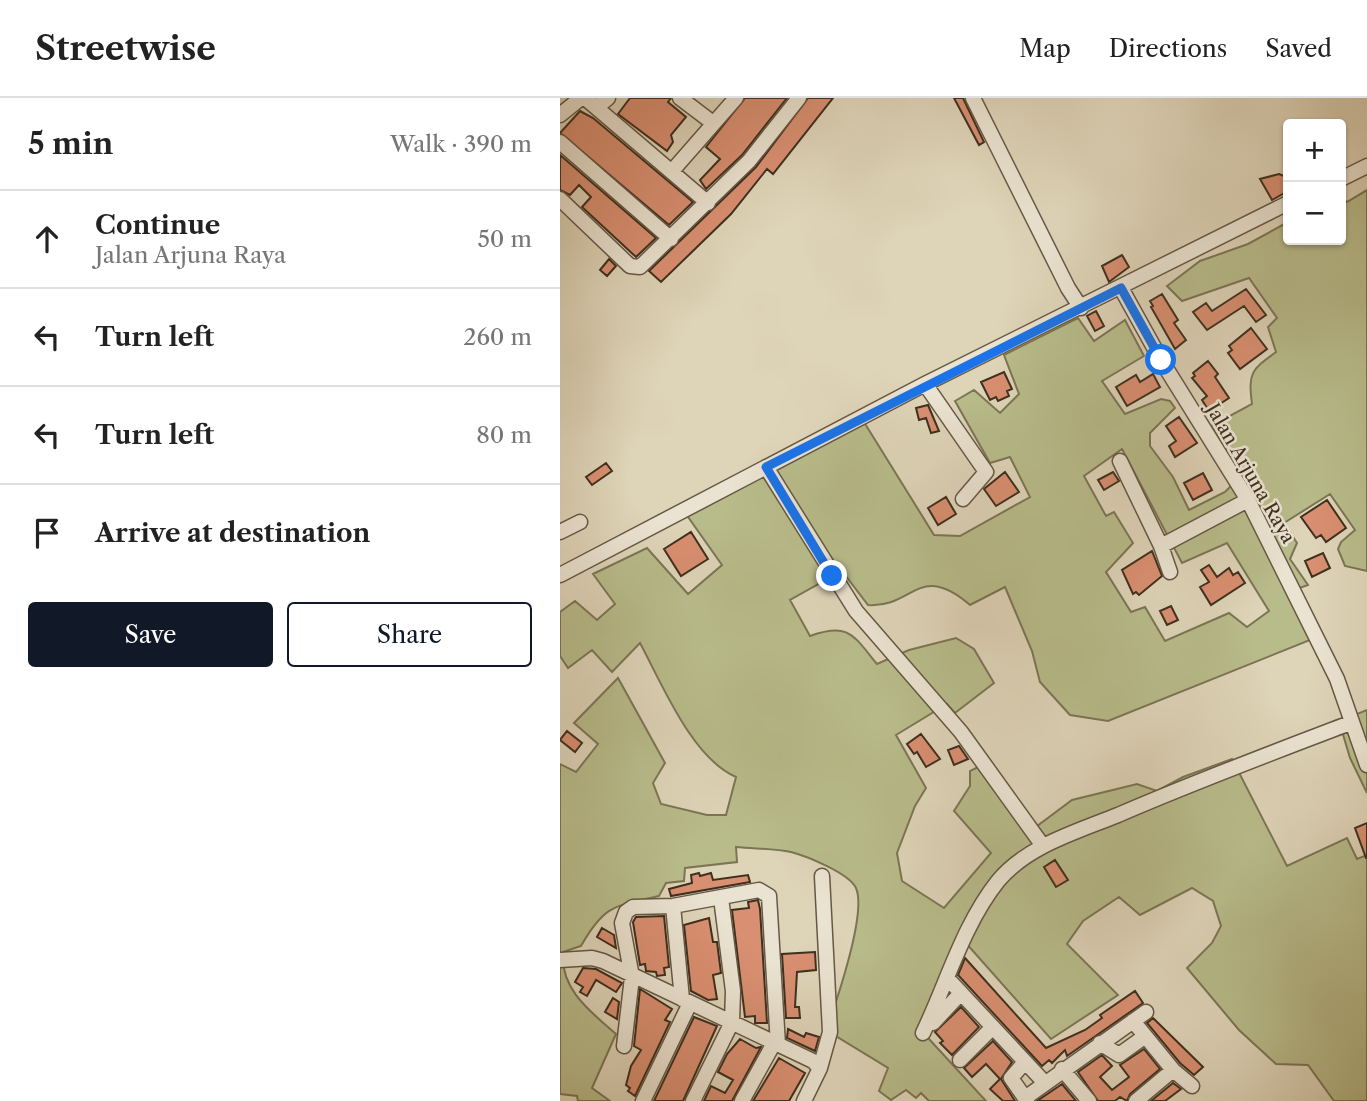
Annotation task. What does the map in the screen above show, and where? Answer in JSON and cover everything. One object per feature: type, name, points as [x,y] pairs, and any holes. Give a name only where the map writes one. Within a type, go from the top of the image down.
[{"type":"street","points":[[680,98],[713,122]]},
{"type":"street","points":[[560,199],[632,267],[640,267],[749,161],[799,98]]},
{"type":"street","points":[[974,98],[1068,288],[1081,308]]},
{"type":"street","points":[[560,115],[593,100],[708,203]]},
{"type":"street","points":[[673,170],[728,101]]},
{"type":"street","points":[[560,142],[671,239]]},
{"type":"street","points":[[1346,176],[1367,166]]},
{"type":"street","points":[[560,575],[925,384],[1283,206]]},
{"type":"street","name":"Jalan Arjuna Raya","points":[[1121,288],[1161,360],[1248,500],[1331,667],[1367,765]]},
{"type":"street","points":[[925,384],[986,472],[963,499]]},
{"type":"street","points":[[1120,461],[1161,546],[1170,572]]},
{"type":"street","points":[[766,467],[856,611],[961,732],[1043,846]]},
{"type":"street","points":[[1161,546],[1248,500]]},
{"type":"street","points":[[560,532],[580,522]]},
{"type":"street","points":[[961,993],[923,1033],[962,942],[985,899],[1014,863],[1043,846],[1219,773],[1350,723]]},
{"type":"street","points":[[804,1101],[820,1068],[830,1032],[822,876]]},
{"type":"street","points":[[624,1046],[632,977],[622,923],[624,915],[633,907],[673,906],[759,890],[769,896],[776,1044],[742,1101]]},
{"type":"street","points":[[693,1101],[732,1022],[733,991],[721,898]]},
{"type":"street","points":[[643,1101],[686,1001],[673,906]]},
{"type":"street","points":[[560,960],[592,958],[813,1061],[820,1068]]},
{"type":"street","points":[[948,979],[1044,1082]]},
{"type":"street","points":[[1025,1062],[1011,1078],[1026,1100],[1044,1082],[1146,1012]]},
{"type":"street","points":[[1133,1021],[1173,1070],[1192,1086]]},
{"type":"street","points":[[960,1060],[993,1027]]},
{"type":"street","points":[[1100,1044],[1110,1053],[1119,1055],[1144,1037]]},
{"type":"street","points":[[1062,1069],[1088,1101]]},
{"type":"street","points":[[1136,1101],[1173,1070]]},
{"type":"green space","points":[[1367,190],[1367,571],[1345,566],[1338,549],[1341,542],[1355,530],[1330,494],[1284,523],[1297,543],[1290,559],[1308,585],[1288,592],[1310,640],[1108,721],[1070,715],[1040,682],[1032,651],[1005,587],[970,605],[953,592],[927,586],[896,600],[868,605],[842,571],[790,600],[810,636],[834,630],[842,631],[856,639],[877,664],[909,650],[956,638],[974,649],[994,683],[955,713],[947,704],[896,735],[926,788],[915,806],[897,853],[902,881],[944,908],[991,853],[954,811],[970,786],[970,771],[980,766],[1029,832],[1072,800],[1137,784],[1157,791],[1183,777],[1232,759],[1287,866],[1347,838],[1357,859],[1367,855],[1367,1101],[1334,1101],[1308,1065],[1276,1064],[1239,1030],[1187,968],[1212,943],[1221,926],[1213,901],[1192,888],[1140,915],[1119,897],[1083,921],[1067,944],[1118,995],[1051,1039],[965,942],[918,1027],[986,1101],[929,1101],[921,1093],[916,1098],[906,1090],[891,1100],[879,1091],[888,1068],[826,1030],[854,937],[858,900],[856,888],[836,871],[798,854],[736,847],[737,862],[685,868],[684,881],[666,883],[659,896],[612,909],[597,922],[581,946],[563,952],[563,966],[572,989],[587,1008],[616,1034],[592,1088],[610,1101],[578,1101],[577,1096],[560,1094],[560,764],[576,772],[598,744],[574,723],[618,678],[665,763],[653,783],[661,804],[707,815],[726,815],[736,777],[720,767],[692,737],[668,698],[640,643],[612,672],[592,650],[568,668],[560,656],[560,612],[575,601],[597,620],[615,604],[593,574],[647,548],[688,594],[722,565],[681,507],[859,414],[934,535],[960,536],[1030,497],[1010,457],[990,463],[955,401],[974,390],[1000,413],[1019,394],[1004,355],[1078,318],[1094,341],[1125,320],[1144,356],[1102,381],[1125,414],[1161,399],[1170,401],[1175,408],[1150,433],[1150,446],[1173,477],[1189,510],[1225,492],[1243,474],[1211,426],[1252,404],[1253,373],[1276,352],[1268,327],[1277,318],[1249,278],[1182,301],[1167,286],[1200,261],[1248,244],[1283,225],[1283,245],[1346,245],[1346,201]],"holes":[[[1122,449],[1182,563],[1227,543],[1269,611],[1247,627],[1229,613],[1165,641],[1145,607],[1131,612],[1106,572],[1133,543],[1114,512],[1106,516],[1084,476]]]},
{"type":"green space","points":[[1367,710],[1367,793],[1350,758],[1339,721]]},
{"type":"building","points":[[630,98],[671,98],[668,102],[686,117],[671,135],[673,142],[667,151],[618,114]]},
{"type":"building","points":[[745,98],[787,98],[742,155],[706,189],[700,180],[720,159],[706,147]]},
{"type":"building","points":[[808,98],[833,98],[773,174],[767,169],[731,214],[661,282],[649,271],[756,167]]},
{"type":"building","points":[[954,98],[963,98],[984,142],[979,145]]},
{"type":"building","points":[[580,111],[593,118],[693,202],[669,225],[560,133]]},
{"type":"building","points":[[560,155],[656,238],[636,257],[582,207],[591,197],[579,185],[570,195],[560,190]]},
{"type":"building","points":[[1279,174],[1283,176],[1283,194],[1272,200],[1260,179]]},
{"type":"building","points":[[1122,255],[1129,267],[1109,282],[1102,266]]},
{"type":"building","points":[[609,259],[616,266],[607,276],[600,270]]},
{"type":"building","points":[[1246,289],[1266,315],[1256,322],[1244,306],[1207,330],[1193,312],[1206,303],[1212,311]]},
{"type":"building","points":[[1162,294],[1178,320],[1174,323],[1186,340],[1175,349],[1151,307],[1153,306],[1150,301]]},
{"type":"building","points":[[1096,311],[1104,326],[1095,331],[1087,316]]},
{"type":"building","points":[[1251,328],[1267,349],[1240,369],[1228,353],[1232,350],[1229,346]]},
{"type":"building","points":[[1208,361],[1218,374],[1215,377],[1229,398],[1209,411],[1202,400],[1207,396],[1192,378],[1195,376],[1193,373]]},
{"type":"building","points":[[1004,372],[1012,389],[1007,391],[1009,396],[998,401],[996,397],[990,400],[981,382]]},
{"type":"building","points":[[1153,374],[1160,387],[1127,406],[1116,387],[1136,375],[1140,382]]},
{"type":"building","points":[[928,405],[939,431],[931,433],[926,418],[919,420],[916,408]]},
{"type":"building","points":[[1179,417],[1197,443],[1175,457],[1169,446],[1176,441],[1166,426]]},
{"type":"building","points":[[606,463],[612,471],[592,485],[586,477]]},
{"type":"building","points":[[1005,472],[1019,492],[996,506],[984,489]]},
{"type":"building","points":[[1113,472],[1119,481],[1104,490],[1098,480]]},
{"type":"building","points":[[1203,473],[1212,490],[1193,500],[1184,483]]},
{"type":"building","points":[[946,497],[956,514],[938,525],[928,508]]},
{"type":"building","points":[[1327,500],[1346,528],[1326,542],[1321,535],[1316,538],[1301,517]]},
{"type":"building","points":[[691,532],[708,559],[681,576],[664,549]]},
{"type":"building","points":[[1152,551],[1162,576],[1139,595],[1136,592],[1133,594],[1122,570]]},
{"type":"building","points":[[1323,553],[1330,568],[1312,577],[1305,561]]},
{"type":"building","points":[[1209,565],[1217,577],[1229,568],[1233,575],[1238,572],[1245,583],[1211,605],[1200,587],[1209,582],[1201,570]]},
{"type":"building","points":[[1171,606],[1178,620],[1167,625],[1160,611]]},
{"type":"building","points":[[567,731],[582,743],[575,752],[560,740]]},
{"type":"building","points":[[921,734],[940,759],[926,767],[917,752],[914,754],[907,744]]},
{"type":"building","points":[[959,746],[968,759],[954,765],[948,750]]},
{"type":"building","points":[[1367,823],[1367,858],[1366,858],[1355,828]]},
{"type":"building","points":[[1055,860],[1068,880],[1056,887],[1044,867]]},
{"type":"building","points":[[699,873],[700,876],[711,873],[713,880],[748,875],[750,882],[671,896],[669,889],[692,883],[691,875]]},
{"type":"building","points":[[758,900],[767,1023],[755,1023],[755,1016],[745,1017],[732,910],[749,908],[748,902]]},
{"type":"building","points":[[664,916],[669,967],[664,968],[665,975],[657,976],[656,972],[646,971],[645,964],[640,965],[633,922],[636,917]]},
{"type":"building","points":[[709,918],[713,942],[717,942],[721,973],[713,975],[717,999],[708,1000],[691,991],[684,925]]},
{"type":"building","points":[[602,928],[614,935],[616,948],[597,937]]},
{"type":"building","points":[[815,952],[816,970],[797,972],[795,1007],[799,1007],[800,1018],[786,1018],[782,954]]},
{"type":"building","points":[[965,958],[1046,1048],[1085,1030],[1102,1018],[1100,1015],[1135,991],[1143,1003],[1067,1056],[1065,1050],[1052,1063],[1049,1060],[1042,1066],[958,975]]},
{"type":"building","points":[[583,968],[596,969],[622,983],[616,992],[596,980],[587,996],[580,992],[583,987],[575,982]]},
{"type":"building","points":[[640,989],[672,1009],[665,1020],[670,1022],[635,1096],[628,1091],[630,1088],[626,1085],[631,1066],[641,1050],[634,1046]]},
{"type":"building","points":[[613,998],[619,1002],[617,1019],[605,1012]]},
{"type":"building","points":[[961,1007],[979,1027],[952,1055],[940,1043],[943,1041],[935,1032]]},
{"type":"building","points":[[694,1017],[717,1026],[683,1101],[654,1101]]},
{"type":"building","points":[[1153,1018],[1203,1067],[1194,1075],[1180,1063],[1147,1023]]},
{"type":"building","points":[[788,1029],[804,1037],[806,1033],[819,1037],[815,1051],[787,1038]]},
{"type":"building","points":[[740,1039],[756,1048],[761,1047],[732,1101],[704,1101],[711,1086],[725,1093],[733,1080],[718,1072],[727,1054]]},
{"type":"building","points":[[993,1041],[1012,1062],[1001,1079],[1015,1101],[1003,1101],[990,1089],[1000,1079],[986,1064],[972,1077],[964,1068]]},
{"type":"building","points":[[1144,1049],[1160,1069],[1130,1094],[1127,1101],[1120,1097],[1115,1101],[1098,1101],[1078,1072],[1102,1055],[1112,1066],[1100,1077],[1112,1090],[1129,1077],[1120,1065]]},
{"type":"building","points":[[779,1058],[805,1073],[789,1101],[753,1101]]},
{"type":"building","points":[[1173,1083],[1181,1089],[1165,1101],[1151,1101]]},
{"type":"building","points":[[1062,1084],[1076,1101],[1037,1101]]},
{"type":"route","points":[[832,576],[766,467],[925,384],[1121,288],[1161,360]]}]
